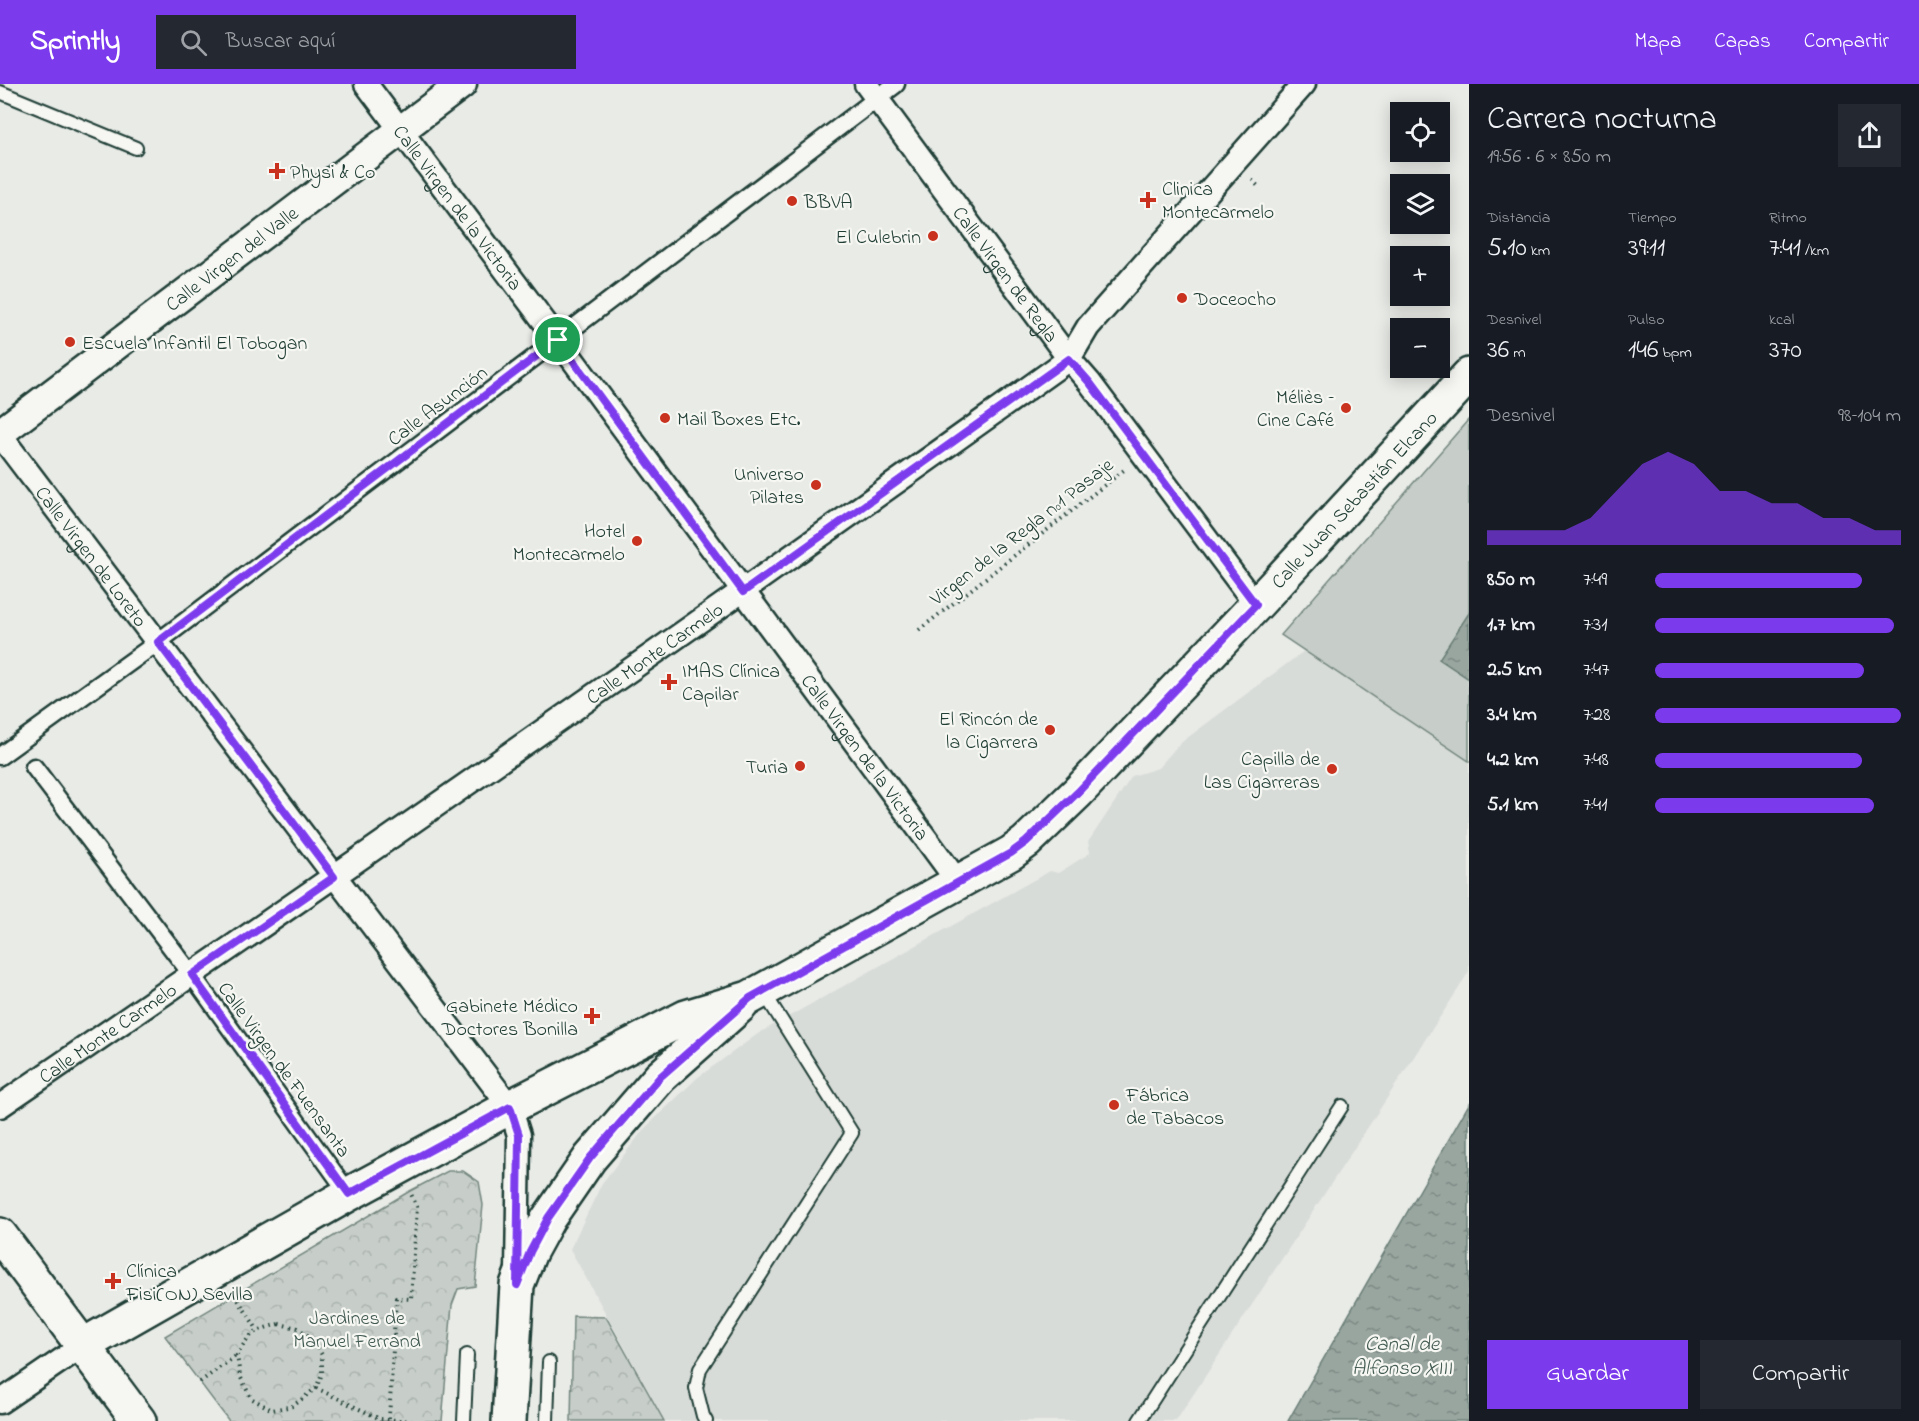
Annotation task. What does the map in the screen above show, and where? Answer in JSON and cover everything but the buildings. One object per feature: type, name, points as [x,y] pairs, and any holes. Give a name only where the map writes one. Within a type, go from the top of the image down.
[{"type":"main road","name":"Calle Juan Sebastián Elcano","points":[[82,1346],[349,1194],[510,1107],[686,1017],[756,994],[1011,853],[1049,821],[1256,605],[1469,375]]},
{"type":"main road","points":[[509,1421],[517,1285],[530,1252],[548,1218],[590,1158],[660,1077],[756,994]]},
{"type":"main road","points":[[0,1235],[139,1421]]},
{"type":"street","name":"Calle Virgen de la Victoria","points":[[366,84],[958,882]]},
{"type":"street","name":"Calle Virgen del Valle","points":[[0,434],[462,84]]},
{"type":"street","name":"Calle Asunción","points":[[0,756],[158,642],[558,340],[871,91],[896,84]]},
{"type":"street","name":"Calle Monte Carmelo","points":[[0,1106],[743,592],[1069,359],[1088,327],[1304,84]]},
{"type":"street","name":"Calle Virgen de Regla","points":[[871,91],[1069,359],[1090,383],[1256,605]]},
{"type":"street","name":"Calle Virgen de Loreto","points":[[0,434],[510,1107],[519,1135],[517,1285]]},
{"type":"street","name":"Calle Virgen de Fuensanta","points":[[34,767],[192,975],[349,1194]]},
{"type":"street","name":"Calle Juan Sebastián Elcano","points":[[0,1402],[82,1346]]},
{"type":"lane","points":[[0,92],[136,148]]},
{"type":"lane","points":[[706,1421],[696,1388],[699,1369],[852,1133],[756,994]]},
{"type":"lane","points":[[1138,1421],[1342,1106]]},
{"type":"lane","points":[[464,1421],[467,1355]]},
{"type":"lane","points":[[547,1421],[549,1362]]},
{"type":"path","name":"Virgen de la Regla nº1 Pasaje","points":[[919,630],[1142,455]]},
{"type":"path","points":[[388,1419],[396,1298],[411,1299],[417,1207],[410,1191]]},
{"type":"path","points":[[234,1294],[257,1329]]},
{"type":"path","points":[[200,1382],[237,1355],[247,1338],[257,1329],[279,1324],[298,1328],[313,1339],[322,1355],[322,1374],[315,1388],[293,1406],[272,1410],[252,1398],[240,1376],[237,1355]]},
{"type":"path","points":[[315,1388],[379,1420],[416,1421]]},
{"type":"shaded area","points":[[1304,651],[1469,761],[1469,971],[1176,1421],[665,1421],[570,1249],[602,1183],[644,1129],[697,1078],[759,1033],[1050,871],[1058,873],[1090,853],[1088,842],[1132,776],[1158,768],[1179,744]]},
{"type":"green space","points":[[1469,419],[1469,761],[1281,635]]},
{"type":"green space","name":"Jardines de Manuel Ferrand","points":[[448,1171],[463,1171],[479,1182],[483,1205],[475,1286],[458,1289],[452,1305],[442,1421],[229,1421],[165,1336],[410,1191]]},
{"type":"green space","points":[[573,1316],[606,1317],[664,1421],[571,1421]]},
{"type":"water","points":[[1469,613],[1469,679],[1439,659]]},
{"type":"water","name":"Canal de Alfonso XIII","points":[[1469,1104],[1469,1421],[1288,1421]]},
{"type":"place","name":"Physi & Co","points":[[277,171]]},
{"type":"place","name":"Clinica Montecarmelo","points":[[1148,200]]},
{"type":"place","name":"BBVA","points":[[792,201]]},
{"type":"place","name":"El Culebrin","points":[[933,236]]},
{"type":"place","name":"Doceocho","points":[[1182,298]]},
{"type":"place","name":"Escuela Infantil El Tobogan","points":[[70,342]]},
{"type":"place","name":"Méliès – Cine Café","points":[[1346,408]]},
{"type":"place","name":"Mail Boxes Etc.","points":[[665,418]]},
{"type":"place","name":"Universo Pilates","points":[[816,485]]},
{"type":"place","name":"Hotel Montecarmelo","points":[[637,541]]},
{"type":"place","name":"IMAS Clínica Capilar","points":[[669,682]]},
{"type":"place","name":"El Rincón de la Cigarrera","points":[[1050,730]]},
{"type":"place","name":"Turia","points":[[800,766]]},
{"type":"place","name":"Capilla de Las Cigarreras","points":[[1332,769]]},
{"type":"place","name":"Gabinete Médico Doctores Bonilla","points":[[592,1016]]},
{"type":"place","name":"Fábrica de Tabacos","points":[[1114,1105]]},
{"type":"place","name":"Clínica Fisi(ON) Sevilla","points":[[113,1281]]},
{"type":"route","points":[[558,340],[743,592],[1069,359],[1090,383],[1256,605],[1078,792],[1026,842],[1011,853],[750,998],[660,1077],[590,1158],[548,1218],[530,1252],[517,1285],[519,1135],[510,1107],[349,1194],[192,975],[334,877],[158,642],[558,340]]}]
